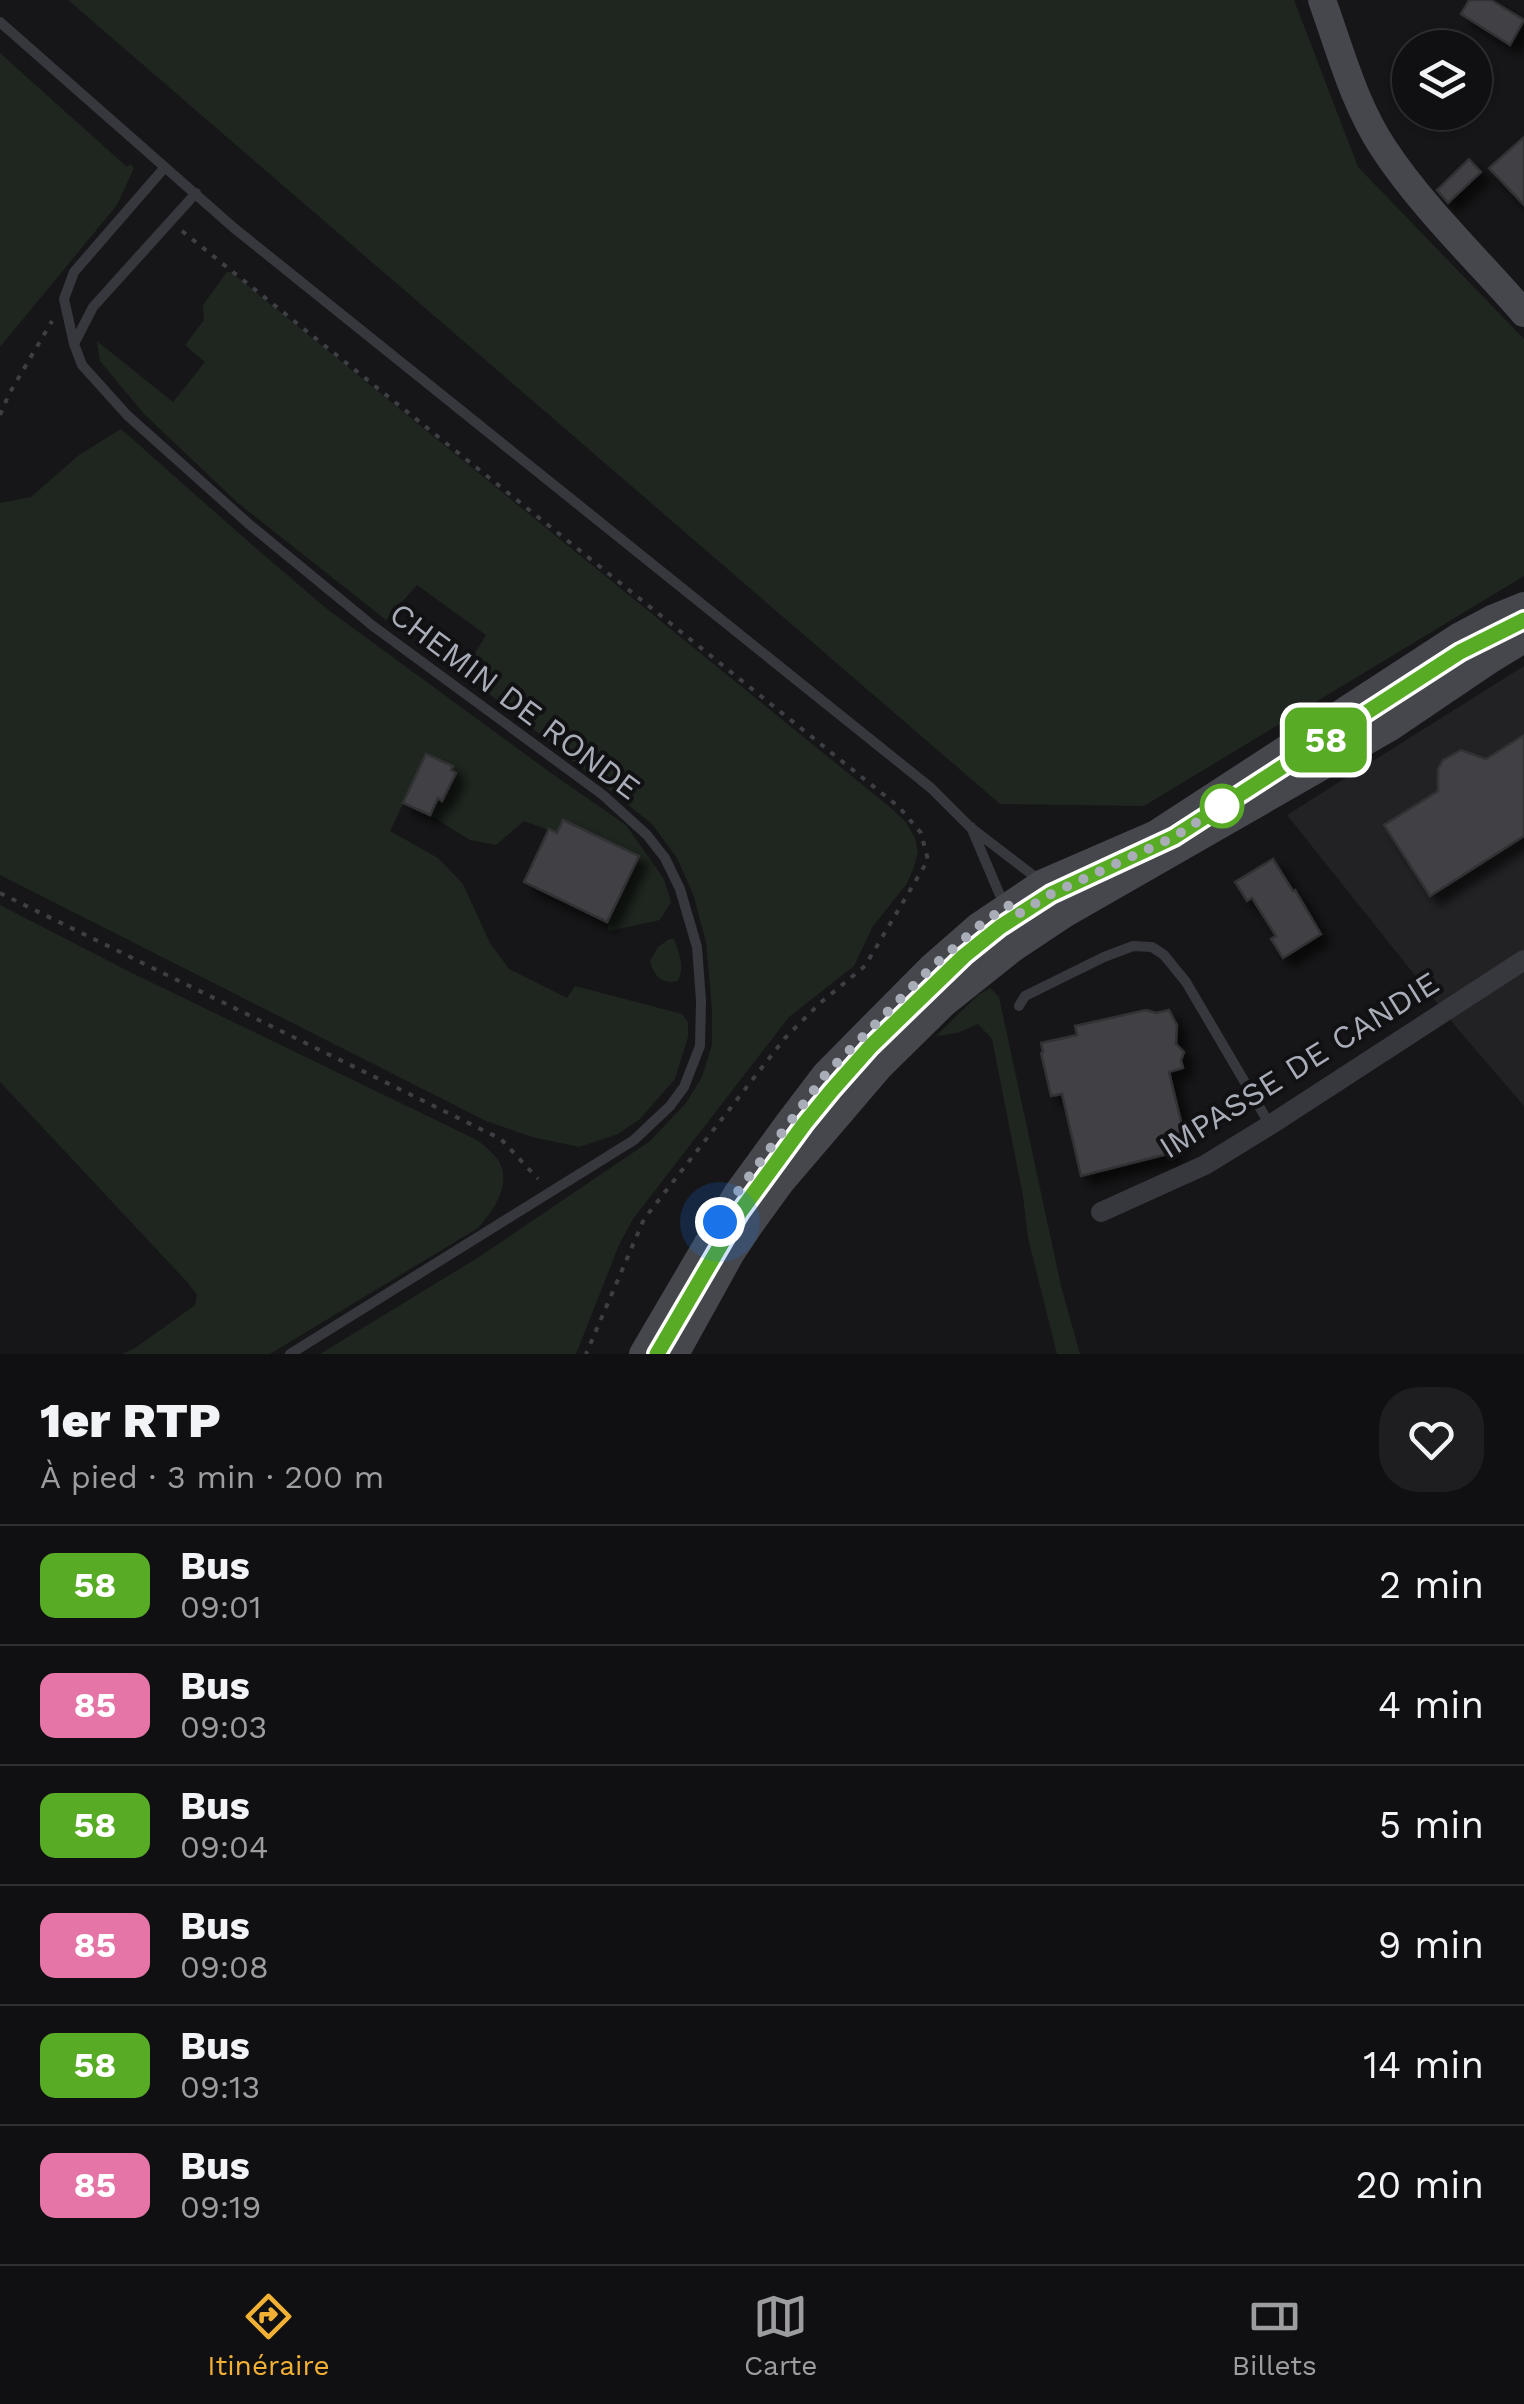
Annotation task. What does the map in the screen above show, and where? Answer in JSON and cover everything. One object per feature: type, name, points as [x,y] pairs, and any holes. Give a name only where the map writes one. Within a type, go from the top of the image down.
[{"type":"main road","points":[[1322,0],[1356,98],[1383,148],[1417,193],[1524,312]]},
{"type":"main road","points":[[661,1349],[780,1183],[880,1066],[944,1003],[1020,917],[1156,834],[1460,636],[1524,606]]},
{"type":"main road","points":[[661,1349],[738,1204],[826,1074],[931,968],[979,926],[1020,917],[1053,896],[1392,726],[1524,640]]},
{"type":"street","name":"IMPASSE DE CANDIE","points":[[1101,1212],[1205,1165],[1524,960]]},
{"type":"lane","points":[[0,22],[234,228],[931,788],[1053,896]]},
{"type":"lane","points":[[64,299],[74,272],[165,167]]},
{"type":"lane","points":[[74,344],[93,307],[196,193]]},
{"type":"lane","name":"CHEMIN DE RONDE","points":[[64,299],[82,365],[126,415],[250,525],[373,626],[603,795],[646,835],[665,858],[680,889],[697,947],[700,1046],[684,1086],[670,1106],[634,1140],[290,1354]]},
{"type":"lane","points":[[1348,726],[1410,684]]},
{"type":"lane","points":[[1086,878],[1174,837],[1200,820]]},
{"type":"lane","points":[[924,994],[964,956],[1020,917],[1000,893],[970,826]]},
{"type":"lane","points":[[1019,1006],[1024,996],[1104,957],[1133,946],[1152,947],[1164,955],[1186,982],[1270,1125]]},
{"type":"lane","points":[[890,1026],[900,1016]]},
{"type":"lane","points":[[814,1112],[871,1046]]},
{"type":"path","points":[[170,222],[899,807],[921,833],[928,860],[864,966],[785,1038],[644,1219],[586,1354]]},
{"type":"path","points":[[0,415],[64,299]]},
{"type":"path","points":[[0,894],[501,1139],[551,1193]]},
{"type":"shaded area","points":[[68,0],[1294,0],[1358,167],[1524,339],[1524,576],[1144,806],[1000,804]]},
{"type":"shaded area","points":[[0,53],[127,167],[130,164],[134,168],[117,205],[0,347]]},
{"type":"shaded area","points":[[227,272],[891,808],[915,838],[918,852],[906,885],[873,926],[854,966],[789,1017],[633,1219],[576,1354],[320,1354],[479,1257],[650,1141],[686,1103],[702,1077],[712,1045],[706,942],[693,894],[677,858],[652,824],[463,673],[486,635],[417,585],[386,620],[238,503],[144,414],[100,361],[97,341],[173,402],[205,362],[185,345],[204,320],[203,305]]},
{"type":"shaded area","points":[[121,429],[327,609],[626,825],[664,879],[671,902],[660,920],[609,931],[607,922],[638,857],[563,820],[557,833],[524,821],[496,845],[470,840],[430,815],[438,798],[443,800],[455,773],[452,766],[427,754],[390,831],[438,858],[463,884],[490,943],[509,969],[567,998],[575,986],[682,1014],[688,1022],[688,1037],[675,1079],[640,1119],[618,1134],[579,1147],[532,1137],[486,1121],[0,875],[0,503],[31,497],[79,455]]},
{"type":"shaded area","points":[[1524,666],[1524,1106],[1287,815]]},
{"type":"shaded area","points":[[0,905],[477,1140],[495,1156],[503,1174],[500,1194],[491,1212],[478,1228],[270,1354],[122,1354],[195,1305],[197,1295],[0,1082]]},
{"type":"shaded area","points":[[674,939],[681,965],[678,981],[672,982],[660,978],[650,961],[658,947]]},
{"type":"shaded area","points":[[990,988],[999,997],[1061,1286],[1080,1354],[1057,1354],[1028,1238],[992,1039],[978,1024],[936,1036]]},
{"type":"building","points":[[1469,0],[1491,0],[1524,20],[1510,45],[1492,30],[1461,14]]},
{"type":"building","points":[[1524,137],[1524,205],[1489,168]]},
{"type":"building","points":[[1469,159],[1481,172],[1448,203],[1437,190]]},
{"type":"building","points":[[1524,735],[1524,836],[1430,896],[1384,825],[1438,791],[1438,769],[1443,760],[1461,750],[1486,759]]},
{"type":"building","points":[[426,754],[453,766],[451,770],[456,773],[430,815],[403,803]]},
{"type":"building","points":[[563,820],[639,856],[607,922],[524,882],[549,829],[557,833]]},
{"type":"building","points":[[1273,859],[1321,934],[1283,958],[1271,939],[1276,936],[1252,898],[1247,901],[1235,882]]},
{"type":"building","points":[[1146,1010],[1169,1010],[1177,1025],[1176,1044],[1184,1052],[1183,1068],[1169,1072],[1185,1138],[1172,1140],[1175,1152],[1081,1176],[1062,1094],[1051,1096],[1041,1043],[1077,1035],[1075,1026]]},
{"type":"bus line","name":"58","points":[[657,1354],[740,1212],[805,1123],[871,1046],[964,956],[1051,894],[1174,837],[1460,652],[1524,620]]},
{"type":"route","points":[[720,1222],[736,1194],[826,1074],[931,968],[979,926],[1008,905],[1015,916],[1051,894],[1174,837],[1222,806]]}]
